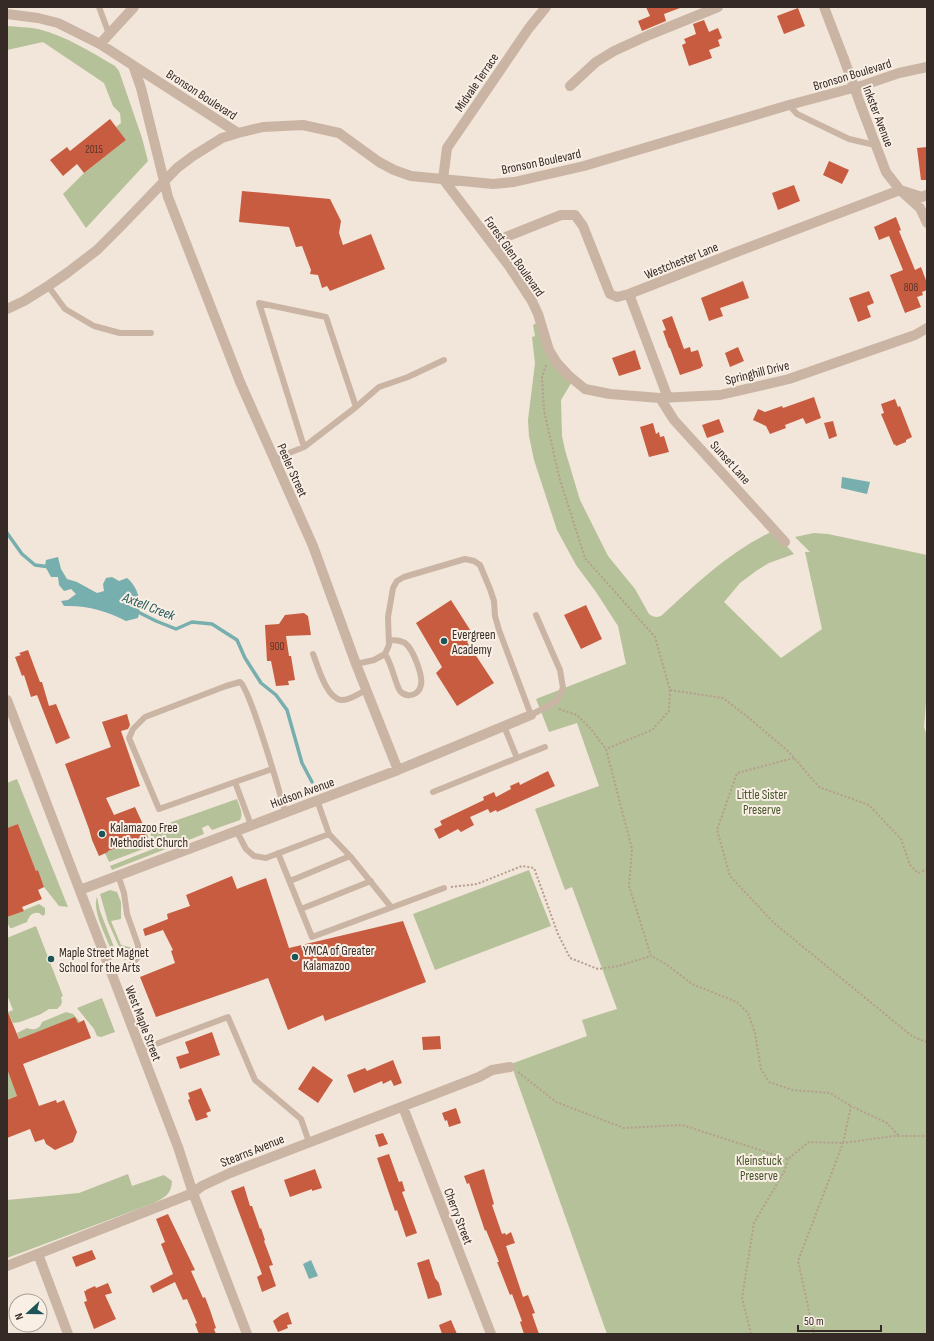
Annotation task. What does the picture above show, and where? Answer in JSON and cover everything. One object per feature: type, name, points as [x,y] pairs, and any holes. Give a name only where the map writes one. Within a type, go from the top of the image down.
[{"type":"street","name":"Midvale Terrace","points":[[443,179],[446,148],[529,28],[546,7]]},
{"type":"street","points":[[570,86],[596,62],[614,51],[718,7]]},
{"type":"street","name":"Inkster Avenue","points":[[824,7],[886,172],[900,190],[920,208],[927,223]]},
{"type":"street","points":[[100,44],[130,9]]},
{"type":"street","points":[[7,14],[38,18],[58,23],[100,44],[133,65]]},
{"type":"street","name":"Bronson Boulevard","points":[[133,65],[238,133],[263,127],[303,125],[339,133],[379,162],[394,170],[411,176],[493,184],[514,182],[584,166],[927,66]]},
{"type":"street","name":"Peeler Street","points":[[133,65],[169,199],[240,382],[313,546],[356,664],[398,770]]},
{"type":"street","points":[[7,309],[24,301],[48,286],[96,250],[122,226],[177,168],[222,138],[238,133]]},
{"type":"street","name":"Forest Glen Boulevard","points":[[443,179],[493,245],[532,301],[550,352],[557,363],[568,375],[585,388]]},
{"type":"street","points":[[900,190],[922,197],[927,195]]},
{"type":"street","name":"Westchester Lane","points":[[493,245],[506,236],[561,214],[575,215],[583,226],[610,294],[617,297],[629,294],[900,190]]},
{"type":"street","name":"Sunset Lane","points":[[629,294],[664,398],[674,420],[785,542]]},
{"type":"street","name":"Springhill Drive","points":[[585,388],[610,394],[664,398],[720,394],[789,379],[915,335],[927,328]]},
{"type":"street","name":"West Maple Street","points":[[7,700],[178,1147],[193,1193],[247,1334]]},
{"type":"street","name":"Hudson Avenue","points":[[80,890],[398,770],[532,715]]},
{"type":"street","name":"Stearns Avenue","points":[[7,1266],[193,1193],[202,1186],[230,1173],[308,1142],[479,1077],[492,1070],[510,1067]]},
{"type":"street","name":"Cherry Street","points":[[403,1106],[491,1334]]},
{"type":"street","points":[[38,1254],[68,1334]]},
{"type":"lane","points":[[99,7],[109,34]]},
{"type":"lane","points":[[789,105],[797,114],[849,139],[875,145]]},
{"type":"lane","points":[[48,286],[65,309],[94,326],[120,333],[151,333]]},
{"type":"lane","points":[[304,448],[260,303],[326,316],[356,407]]},
{"type":"lane","points":[[274,459],[304,448],[379,388],[408,377],[444,360]]},
{"type":"lane","points":[[356,664],[374,660],[385,654],[390,646],[388,617],[393,588],[397,581],[404,577],[465,559],[474,561],[480,565],[490,589],[494,601],[495,616],[499,630],[532,715],[556,701],[563,688],[560,670],[536,615]]},
{"type":"lane","points":[[385,654],[390,662],[399,690],[410,696],[416,694],[420,690],[422,684],[421,677],[410,648],[404,642],[390,640]]},
{"type":"lane","points":[[313,654],[327,690],[334,698],[342,700],[367,690]]},
{"type":"lane","points":[[272,769],[159,809],[129,738],[131,732],[145,717],[240,682],[243,684],[247,692],[272,769],[285,812]]},
{"type":"lane","points":[[504,726],[517,758]]},
{"type":"lane","points":[[433,792],[545,747]]},
{"type":"lane","points":[[235,782],[251,825]]},
{"type":"lane","points":[[317,800],[328,834],[350,856],[392,907]]},
{"type":"lane","points":[[236,830],[246,849],[254,856],[266,858],[328,834]]},
{"type":"lane","points":[[278,853],[312,937],[444,888]]},
{"type":"lane","points":[[290,881],[350,856]]},
{"type":"lane","points":[[111,972],[131,965],[138,957],[138,945],[118,875]]},
{"type":"lane","points":[[301,909],[371,881]]},
{"type":"lane","points":[[140,1050],[228,1017],[256,1080],[302,1119],[308,1142]]},
{"type":"path","points":[[550,352],[542,377],[544,411],[560,480],[585,558],[655,636],[670,690],[669,711],[652,730],[606,749]]},
{"type":"path","points":[[670,690],[722,698],[790,752],[819,787],[869,805],[901,839],[910,865],[918,873],[927,869]]},
{"type":"path","points":[[550,705],[576,715],[590,728],[606,749],[632,849],[629,886],[651,956],[666,964],[692,984],[737,1002],[748,1013],[761,1069],[769,1082],[793,1090],[830,1093],[851,1106],[887,1123],[899,1136]]},
{"type":"path","points":[[794,758],[738,773],[717,830],[730,876],[774,924],[912,1037],[927,1042]]},
{"type":"path","points":[[444,888],[477,884],[522,866],[534,868],[558,934],[570,958],[598,969],[618,966],[651,956]]},
{"type":"path","points":[[510,1067],[556,1102],[624,1128],[682,1125],[788,1159]]},
{"type":"path","points":[[814,1334],[798,1261],[843,1143],[851,1106]]},
{"type":"path","points":[[751,1334],[742,1298],[754,1223],[785,1170],[788,1159],[809,1142],[843,1143],[899,1136],[927,1136]]},
{"type":"green space","points":[[7,26],[38,29],[58,36],[97,55],[115,66],[119,71],[142,138],[148,161],[86,228],[63,194],[84,173],[126,140],[116,127],[121,123],[120,113],[113,106],[104,83],[43,42],[7,50]]},
{"type":"green space","points":[[539,322],[548,350],[573,380],[561,400],[562,436],[580,500],[608,556],[635,589],[650,615],[656,617],[661,616],[700,580],[728,558],[757,539],[773,531],[794,554],[769,563],[756,571],[740,583],[724,602],[781,658],[822,629],[805,552],[810,552],[795,537],[814,533],[828,534],[927,555],[927,690],[924,727],[927,736],[927,1334],[607,1334],[511,1064],[587,1036],[582,1020],[617,1009],[572,887],[565,890],[535,809],[599,786],[577,723],[549,732],[536,699],[626,664],[618,626],[576,565],[557,530],[534,460],[529,436],[528,420],[535,363],[532,337],[535,336],[533,325]]},
{"type":"green space","points":[[17,779],[68,907],[59,906],[44,887],[38,870],[36,871],[18,824],[7,828],[7,783]]},
{"type":"green space","points":[[237,799],[241,812],[240,820],[212,830],[208,825],[202,828],[204,834],[112,870],[110,866],[163,845],[162,841],[154,844],[149,830]]},
{"type":"green space","points":[[147,833],[151,846],[109,862],[105,853],[146,837],[145,834]]},
{"type":"green space","points":[[529,870],[551,926],[435,970],[413,914]]},
{"type":"green space","points":[[110,890],[117,892],[121,902],[121,919],[111,921],[121,945],[133,948],[134,950],[132,956],[125,960],[108,922],[100,894]]},
{"type":"green space","points":[[97,897],[100,911],[114,947],[110,947],[100,922],[96,908]]},
{"type":"green space","points":[[39,904],[45,908],[45,914],[43,916],[39,913],[34,913],[30,916],[27,922],[10,928],[7,922],[7,917]]},
{"type":"green space","points":[[36,926],[63,996],[61,997],[62,1002],[57,1009],[49,1009],[41,1014],[13,1023],[8,1012],[13,1010],[7,995],[7,938]]},
{"type":"green space","points":[[102,998],[115,1032],[101,1037],[97,1036],[94,1029],[77,1008]]},
{"type":"green space","points":[[66,1012],[73,1014],[80,1022],[78,1023],[75,1018],[19,1039],[17,1033],[27,1028],[36,1029],[42,1022]]},
{"type":"green space","points":[[7,1069],[17,1096],[7,1100]]},
{"type":"green space","points":[[128,1174],[132,1186],[164,1175],[172,1181],[169,1193],[154,1203],[7,1258],[7,1200],[79,1193]]},
{"type":"water","points":[[842,477],[870,482],[867,494],[841,488]]},
{"type":"water","points":[[58,557],[61,569],[67,579],[77,582],[97,593],[104,591],[103,584],[106,578],[112,577],[119,581],[127,578],[137,591],[140,607],[138,618],[126,621],[96,609],[64,606],[61,601],[68,600],[76,594],[71,589],[64,591],[59,585],[58,577],[51,577],[45,566],[46,560]]},
{"type":"water","points":[[311,1260],[318,1276],[309,1279],[303,1264]]},
{"type":"building","points":[[646,7],[680,8],[664,14],[666,21],[642,31],[638,21],[650,16]]},
{"type":"building","points":[[798,8],[805,26],[784,34],[777,16]]},
{"type":"building","points":[[704,20],[709,32],[718,28],[722,38],[718,40],[720,46],[709,50],[712,58],[689,66],[682,45],[686,43],[684,39],[696,34],[693,24]]},
{"type":"building","points":[[110,119],[126,140],[84,173],[77,164],[63,176],[50,160],[67,147],[70,151]]},
{"type":"building","points":[[927,147],[927,180],[921,180],[917,148]]},
{"type":"building","points":[[829,161],[849,170],[842,184],[823,175]]},
{"type":"building","points":[[794,185],[800,201],[778,210],[772,193]]},
{"type":"building","points":[[242,191],[330,199],[341,221],[339,233],[343,245],[371,234],[385,269],[330,291],[327,286],[322,288],[318,275],[310,274],[311,270],[302,246],[296,247],[289,227],[239,222]]},
{"type":"building","points":[[896,217],[901,230],[899,231],[915,270],[921,267],[927,283],[927,290],[922,292],[923,295],[917,297],[921,307],[905,313],[890,275],[903,270],[889,236],[879,240],[874,227]]},
{"type":"building","points":[[743,281],[749,298],[720,308],[723,316],[709,321],[701,298]]},
{"type":"building","points":[[869,291],[874,303],[867,306],[871,317],[858,322],[849,298]]},
{"type":"building","points":[[672,316],[684,349],[690,347],[691,352],[698,350],[703,366],[680,375],[663,331],[666,330],[662,320]]},
{"type":"building","points":[[738,347],[744,361],[730,367],[725,353]]},
{"type":"building","points":[[635,350],[641,369],[619,376],[612,358]]},
{"type":"building","points":[[814,397],[821,418],[806,424],[803,418],[785,425],[786,428],[770,434],[766,426],[753,420],[758,409],[765,412],[782,406],[783,408]]},
{"type":"building","points":[[895,399],[898,407],[900,406],[912,437],[906,440],[906,442],[896,446],[895,444],[894,445],[881,414],[884,413],[881,404]]},
{"type":"building","points":[[719,419],[724,432],[707,438],[702,425]]},
{"type":"building","points":[[833,421],[837,436],[829,439],[824,423]]},
{"type":"building","points":[[653,423],[656,434],[659,432],[660,437],[664,436],[669,452],[649,457],[640,427]]},
{"type":"building","points":[[451,600],[474,636],[467,642],[494,683],[457,706],[436,673],[442,667],[416,623]]},
{"type":"building","points":[[586,605],[602,639],[581,649],[564,615]]},
{"type":"building","points":[[304,613],[308,616],[311,635],[286,636],[295,680],[288,681],[289,685],[276,686],[271,661],[267,661],[265,625],[279,624],[285,615]]},
{"type":"building","points":[[28,650],[40,682],[42,682],[49,706],[56,704],[70,738],[56,744],[37,695],[31,697],[24,675],[22,676],[15,657],[21,655],[19,653]]},
{"type":"building","points":[[127,714],[130,725],[128,729],[121,731],[140,786],[106,798],[114,815],[135,807],[146,831],[144,832],[146,837],[108,851],[99,856],[65,764],[111,747],[102,722]]},
{"type":"building","points":[[548,771],[555,786],[497,812],[496,810],[490,813],[488,809],[470,817],[474,825],[461,832],[458,829],[439,839],[434,829],[442,825],[440,821],[484,800],[483,797],[494,792],[496,797],[511,789],[510,786],[519,782],[520,785]]},
{"type":"building","points":[[18,824],[36,871],[38,870],[44,887],[38,890],[42,899],[22,907],[24,911],[7,917],[7,828]]},
{"type":"building","name":"YMCA of Greater Kalamazoo","points":[[232,876],[237,889],[266,878],[289,948],[403,921],[426,982],[325,1021],[323,1015],[288,1030],[268,978],[156,1017],[140,977],[175,963],[171,951],[173,950],[163,930],[145,936],[143,929],[168,919],[167,914],[190,906],[186,895]]},
{"type":"building","points":[[7,1010],[19,1039],[75,1017],[78,1023],[84,1020],[91,1038],[23,1064],[39,1106],[56,1100],[57,1103],[64,1100],[77,1132],[73,1142],[55,1150],[46,1144],[44,1139],[35,1142],[30,1129],[7,1138],[7,1100],[17,1096],[7,1069]]},
{"type":"building","points":[[212,1032],[220,1055],[180,1069],[176,1057],[189,1053],[185,1042]]},
{"type":"building","points":[[440,1036],[441,1049],[423,1050],[422,1037]]},
{"type":"building","points":[[393,1060],[402,1083],[394,1086],[391,1080],[383,1084],[382,1081],[354,1093],[347,1075],[365,1068],[367,1071]]},
{"type":"building","points":[[313,1066],[333,1080],[318,1103],[298,1089]]},
{"type":"building","points":[[201,1088],[211,1111],[206,1113],[208,1117],[196,1121],[188,1100],[190,1099],[188,1093]]},
{"type":"building","points":[[456,1108],[461,1123],[449,1127],[447,1120],[445,1121],[442,1113]]},
{"type":"building","points":[[383,1133],[388,1144],[379,1147],[375,1135]]},
{"type":"building","points":[[389,1154],[399,1182],[402,1181],[405,1191],[402,1192],[417,1233],[406,1237],[397,1210],[395,1211],[377,1158]]},
{"type":"building","points":[[315,1169],[322,1188],[312,1191],[312,1189],[290,1197],[284,1180]]},
{"type":"building","points":[[484,1169],[494,1204],[492,1205],[502,1234],[505,1233],[506,1235],[511,1232],[515,1243],[506,1246],[523,1297],[528,1295],[535,1313],[532,1314],[539,1334],[524,1334],[520,1322],[522,1321],[512,1294],[510,1295],[497,1262],[499,1262],[486,1230],[485,1231],[469,1183],[467,1184],[464,1176]]},
{"type":"building","points":[[244,1186],[250,1206],[252,1206],[260,1229],[261,1228],[273,1265],[269,1266],[276,1286],[262,1292],[257,1277],[262,1274],[231,1191]]},
{"type":"building","points":[[168,1214],[195,1270],[191,1271],[203,1298],[205,1297],[216,1328],[214,1329],[216,1334],[199,1334],[195,1324],[197,1323],[187,1299],[183,1300],[175,1282],[153,1293],[150,1286],[173,1274],[161,1244],[165,1242],[156,1219]]},
{"type":"building","points":[[92,1250],[96,1259],[76,1267],[72,1257]]},
{"type":"building","points":[[429,1259],[435,1278],[439,1283],[442,1295],[428,1299],[417,1263]]},
{"type":"building","points":[[108,1283],[112,1293],[105,1295],[116,1319],[94,1329],[84,1302],[87,1301],[84,1291],[95,1286],[96,1288]]},
{"type":"building","points":[[288,1312],[292,1324],[287,1325],[288,1328],[278,1332],[273,1321]]},
{"type":"building","points":[[451,1320],[457,1334],[442,1334],[439,1325]]},
{"type":"waterway","name":"Axtell Creek","points":[[7,533],[22,554],[35,565],[50,567]]},
{"type":"waterway","name":"Axtell Creek","points":[[136,611],[176,629],[192,622],[212,624],[237,640],[245,658],[261,683],[276,695],[287,710],[302,763],[312,782]]},
{"type":"place","name":"Evergreen Academy","points":[[444,641]]},
{"type":"place","name":"Kalamazoo Free Methodist Church","points":[[102,834]]},
{"type":"place","name":"YMCA of Greater Kalamazoo","points":[[295,957]]},
{"type":"place","name":"Maple Street Magnet School for the Arts","points":[[51,959]]},
{"type":"park label","name":"Little Sister Preserve","points":[[762,802]]},
{"type":"park label","name":"Kleinstuck Preserve","points":[[759,1168]]}]
